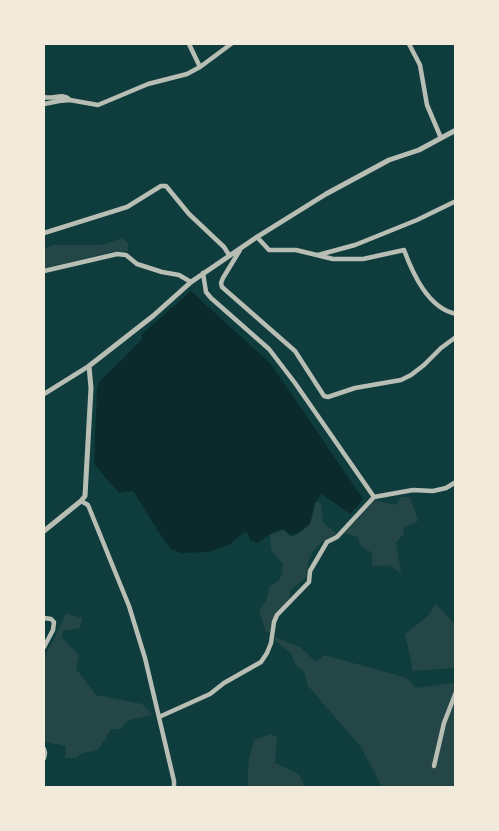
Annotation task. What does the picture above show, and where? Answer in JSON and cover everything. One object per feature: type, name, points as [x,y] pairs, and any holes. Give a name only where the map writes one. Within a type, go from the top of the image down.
[{"type":"street","points":[[189,44],[200,67]]},
{"type":"street","points":[[44,104],[70,100],[98,105],[148,84],[188,74],[231,44]]},
{"type":"street","points":[[409,44],[420,65],[427,105],[441,138]]},
{"type":"street","points":[[44,97],[62,96],[70,100]]},
{"type":"street","points":[[44,394],[89,366],[153,316],[191,282],[242,246],[326,194],[389,160],[419,150],[455,131]]},
{"type":"street","points":[[44,233],[127,207],[161,186],[166,186],[189,214],[224,246],[229,255]]},
{"type":"street","points":[[316,255],[356,245],[456,201]]},
{"type":"street","points":[[257,237],[268,250],[296,250],[333,259],[363,259],[404,250],[412,273],[424,290],[439,307],[456,314]]},
{"type":"street","points":[[242,246],[221,283],[222,287],[294,351],[324,396],[328,397],[355,388],[400,380],[411,375],[456,337]]},
{"type":"street","points":[[44,271],[117,254],[126,255],[137,264],[180,275],[191,282]]},
{"type":"street","points":[[203,273],[206,292],[269,349],[374,497]]},
{"type":"street","points":[[44,531],[85,496],[91,388],[89,366]]},
{"type":"street","points":[[159,717],[210,694],[224,683],[261,662],[271,643],[277,615],[309,582],[310,571],[327,542],[337,537],[374,497],[413,490],[433,491],[446,488],[456,482]]},
{"type":"street","points":[[81,501],[88,505],[129,606],[145,658],[174,788]]},
{"type":"street","points":[[44,618],[54,622],[53,630],[44,647]]},
{"type":"street","points":[[434,766],[444,723],[456,692]]},
{"type":"street","points":[[44,749],[44,758]]},
{"type":"shaded area","points":[[122,238],[128,243],[128,251],[112,252],[44,268],[44,248],[54,245],[103,245]]},
{"type":"shaded area","points":[[191,291],[271,364],[363,499],[350,514],[322,494],[315,502],[310,524],[298,533],[291,535],[283,529],[257,543],[250,540],[248,533],[243,533],[229,545],[209,552],[181,553],[171,549],[133,491],[119,493],[94,464],[99,382],[142,339],[142,334]]},
{"type":"shaded area","points":[[402,497],[410,497],[418,521],[404,527],[403,535],[396,542],[401,573],[389,565],[372,566],[372,553],[360,545],[358,537],[344,533],[375,500],[395,505]]},
{"type":"shaded area","points":[[316,502],[321,504],[323,522],[337,534],[318,545],[314,550],[308,562],[307,577],[290,591],[289,600],[277,612],[270,631],[266,633],[259,610],[267,599],[269,588],[282,575],[283,564],[271,550],[270,535],[283,530],[291,537],[303,530],[312,519]]},
{"type":"shaded area","points":[[436,604],[455,624],[455,668],[413,671],[405,634],[427,617]]},
{"type":"shaded area","points":[[66,613],[82,618],[80,628],[63,631],[62,638],[79,655],[76,669],[96,695],[142,704],[153,715],[128,720],[121,729],[111,729],[97,750],[83,753],[76,758],[65,758],[66,746],[46,742],[44,739],[44,658]]},
{"type":"shaded area","points":[[275,637],[300,647],[316,662],[324,655],[407,678],[416,688],[453,683],[456,686],[455,787],[382,787],[361,747],[308,686],[304,671],[295,665],[291,653],[274,640]]},
{"type":"shaded area","points":[[271,734],[277,738],[275,763],[299,774],[305,787],[249,787],[248,763],[254,740]]}]
